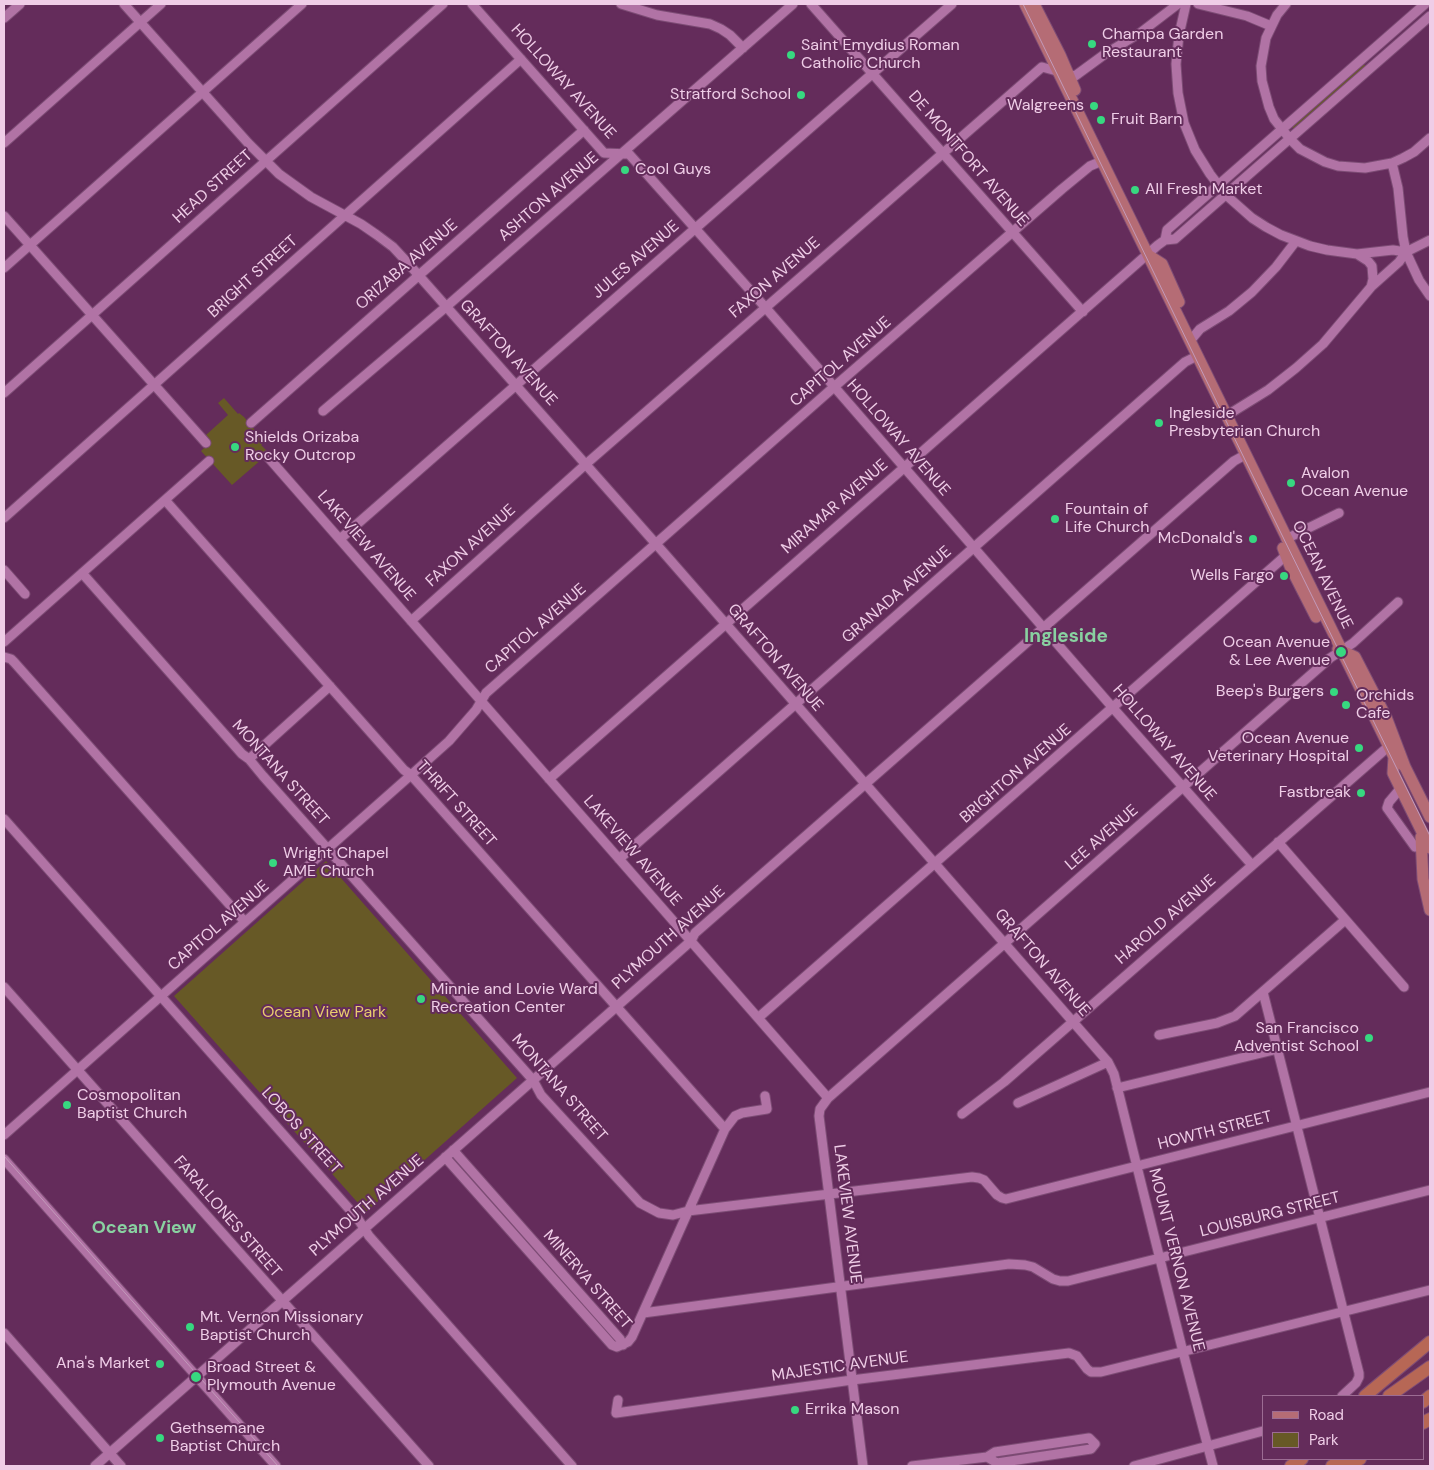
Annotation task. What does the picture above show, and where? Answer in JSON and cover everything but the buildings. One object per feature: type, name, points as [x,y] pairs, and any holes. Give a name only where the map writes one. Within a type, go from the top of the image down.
[{"type":"highway","points":[[1366,1395],[1430,1342]]},
{"type":"highway","points":[[1390,1395],[1430,1367]]},
{"type":"highway","points":[[1347,1466],[1358,1460]]},
{"type":"main road","name":"OCEAN AVENUE","points":[[1025,4],[1063,72],[1081,118],[1102,161],[1101,173],[1137,250],[1162,264],[1192,329],[1190,341],[1286,539],[1289,554]]},
{"type":"main road","name":"OCEAN AVENUE","points":[[1034,4],[1060,55],[1063,72]]},
{"type":"main road","name":"OCEAN AVENUE","points":[[1274,514],[1278,535],[1341,651],[1394,757],[1405,767]]},
{"type":"main road","name":"OCEAN AVENUE","points":[[1341,651],[1355,658],[1386,717],[1427,823],[1430,848]]},
{"type":"main road","name":"OCEAN AVENUE","points":[[1394,757],[1393,773],[1400,789],[1427,823]]},
{"type":"main road","points":[[1427,823],[1423,850],[1423,879],[1430,910]]},
{"type":"street","points":[[4,18],[20,4]]},
{"type":"street","name":"GRAFTON AVENUE","points":[[124,4],[265,161],[295,187],[377,234],[393,247],[516,384],[1108,1062]]},
{"type":"street","points":[[4,143],[161,4]]},
{"type":"street","points":[[4,268],[302,4]]},
{"type":"street","name":"HEAD STREET","points":[[4,393],[443,4]]},
{"type":"street","name":"HOLLOWAY AVENUE","points":[[472,4],[604,153],[628,154],[765,307],[1043,628],[1252,865]]},
{"type":"street","points":[[621,4],[657,15],[710,24],[730,35],[743,48]]},
{"type":"street","name":"ASHTON AVENUE","points":[[324,411],[793,4]]},
{"type":"street","name":"DE MONTFORT AVENUE","points":[[811,4],[1082,312]]},
{"type":"street","name":"JULES AVENUE","points":[[340,539],[952,4]]},
{"type":"street","name":"FAXON AVENUE","points":[[411,621],[586,464],[1042,67],[1075,76],[1105,54],[1140,33],[1178,4]]},
{"type":"street","points":[[1186,4],[1179,35],[1176,64],[1180,108],[1184,123],[1202,162],[1226,195],[1252,218],[1280,235],[1296,241],[1327,250],[1357,254],[1393,250],[1406,252]]},
{"type":"street","points":[[1198,4],[1247,16],[1272,26]]},
{"type":"street","points":[[1286,4],[1277,15],[1266,38],[1261,66],[1262,81],[1268,107],[1286,134],[1300,148],[1325,162],[1338,166],[1365,168],[1392,163],[1414,152],[1430,138]]},
{"type":"street","name":"MIRAMAR AVENUE","points":[[549,779],[1165,240],[1175,239],[1226,195],[1286,134],[1425,4]]},
{"type":"street","name":"MIRAMAR AVENUE","points":[[1165,240],[1167,230],[1218,185],[1286,134],[1430,16]]},
{"type":"street","name":"BRIGHT STREET","points":[[4,518],[522,59]]},
{"type":"street","name":"ORIZABA AVENUE","points":[[251,423],[584,130]]},
{"type":"street","name":"CAPITOL AVENUE","points":[[4,1135],[449,741],[476,710],[486,693],[834,387],[1090,166],[1102,161]]},
{"type":"street","points":[[1392,163],[1398,188],[1406,252],[1419,280],[1430,296]]},
{"type":"street","points":[[4,216],[206,444]]},
{"type":"street","points":[[1226,416],[1268,390],[1311,356],[1335,331],[1370,287],[1398,262],[1406,252],[1430,240]]},
{"type":"street","points":[[1190,341],[1200,329],[1229,311],[1252,292],[1276,267],[1296,241]]},
{"type":"street","points":[[1357,254],[1368,260],[1372,266],[1373,280],[1370,287]]},
{"type":"street","name":"GRANADA AVENUE","points":[[619,859],[1184,364],[1197,356]]},
{"type":"street","name":"LAKEVIEW AVENUE","points":[[268,456],[828,1098],[820,1109],[819,1116],[863,1466]]},
{"type":"street","name":"PLYMOUTH AVENUE","points":[[95,1466],[690,941],[695,933],[1234,461],[1245,456]]},
{"type":"street","points":[[4,642],[209,461]]},
{"type":"street","name":"THRIFT STREET","points":[[165,500],[725,1129]]},
{"type":"street","points":[[1286,539],[1339,513]]},
{"type":"street","name":"BRIGHTON AVENUE","points":[[758,1018],[1289,554]]},
{"type":"street","points":[[4,570],[25,594]]},
{"type":"street","name":"MONTANA STREET","points":[[82,573],[533,1080],[542,1095],[640,1203],[659,1213],[673,1215],[972,1177],[984,1180],[997,1195],[1006,1199]]},
{"type":"street","name":"LEE AVENUE","points":[[828,1098],[1330,658],[1353,643],[1398,602]]},
{"type":"street","points":[[4,657],[14,662],[245,922]]},
{"type":"street","points":[[248,759],[330,686]]},
{"type":"street","name":"HAROLD AVENUE","points":[[962,1114],[1004,1082],[1388,746]]},
{"type":"street","points":[[1400,789],[1389,802],[1387,808],[1415,847]]},
{"type":"street","name":"LOBOS STREET","points":[[4,818],[358,1218],[369,1236],[572,1466]]},
{"type":"street","points":[[1405,833],[1427,823]]},
{"type":"street","points":[[1278,842],[1404,987]]},
{"type":"street","points":[[1159,1035],[1226,1020],[1242,1011],[1345,920]]},
{"type":"street","name":"FARALLONES STREET","points":[[4,987],[428,1466]]},
{"type":"street","points":[[1263,992],[1359,1373],[1357,1380],[1343,1395]]},
{"type":"street","points":[[1117,1088],[1278,1049]]},
{"type":"street","points":[[1018,1102],[1108,1062]]},
{"type":"street","name":"MOUNT VERNON AVENUE","points":[[1108,1062],[1114,1074],[1213,1466]]},
{"type":"street","name":"HOWTH STREET","points":[[1006,1199],[1430,1092]]},
{"type":"street","points":[[623,1345],[632,1337],[725,1129],[735,1116],[767,1109],[765,1096]]},
{"type":"street","name":"MINERVA STREET","points":[[445,1158],[612,1345],[617,1347],[623,1345],[620,1339],[453,1150]]},
{"type":"street","points":[[4,1159],[276,1466]]},
{"type":"street","name":"LOUISBURG STREET","points":[[841,1285],[1017,1263],[1033,1267],[1053,1279],[1068,1281],[1430,1190]]},
{"type":"street","points":[[643,1313],[841,1285]]},
{"type":"street","points":[[1183,1352],[1430,1290]]},
{"type":"street","points":[[4,1333],[122,1466]]},
{"type":"street","name":"MAJESTIC AVENUE","points":[[618,1400],[616,1413],[1069,1352],[1077,1356],[1087,1369],[1096,1373],[1183,1352]]},
{"type":"street","points":[[1134,1466],[1262,1431]]},
{"type":"street","points":[[912,1466],[987,1457],[995,1452],[1089,1438],[1095,1444],[1091,1449],[997,1463],[987,1457]]},
{"type":"green space","points":[[1362,64],[1365,67],[1293,129],[1292,125]]},
{"type":"green space","points":[[224,398],[238,414],[244,417],[265,442],[261,445],[269,453],[232,485],[201,451],[211,441],[206,435],[228,415],[218,403]]},
{"type":"green space","name":"Ocean View Park","points":[[326,861],[517,1078],[366,1212],[174,996]]},
{"type":"tram line","points":[[1023,4],[1430,836]]},
{"type":"tram line","points":[[4,1156],[278,1466]]},
{"type":"place","name":"Champa Garden Restaurant","points":[[1092,44]]},
{"type":"place","name":"Saint Emydius Roman Catholic Church","points":[[791,55]]},
{"type":"place","name":"Stratford School","points":[[801,95]]},
{"type":"place","name":"Walgreens","points":[[1094,106]]},
{"type":"place","name":"Fruit Barn","points":[[1101,120]]},
{"type":"place","name":"Cool Guys","points":[[625,170]]},
{"type":"place","name":"All Fresh Market","points":[[1135,190]]},
{"type":"place","name":"Ingleside Presbyterian Church","points":[[1159,423]]},
{"type":"place","name":"Shields Orizaba Rocky Outcrop","points":[[235,447]]},
{"type":"place","name":"Avalon Ocean Avenue","points":[[1291,483]]},
{"type":"place","name":"Fountain of Life Church","points":[[1055,519]]},
{"type":"place","name":"McDonald's","points":[[1253,539]]},
{"type":"place","name":"Wells Fargo","points":[[1284,576]]},
{"type":"place","name":"Ocean Avenue & Lee Avenue","points":[[1341,652]]},
{"type":"place","name":"Beep's Burgers","points":[[1334,692]]},
{"type":"place","name":"Orchids Cafe","points":[[1346,705]]},
{"type":"place","name":"Ocean Avenue Veterinary Hospital","points":[[1359,748]]},
{"type":"place","name":"Fastbreak","points":[[1361,793]]},
{"type":"place","name":"Wright Chapel AME Church","points":[[273,863]]},
{"type":"place","name":"Minnie and Lovie Ward Recreation Center","points":[[421,999]]},
{"type":"place","name":"San Francisco Adventist School","points":[[1369,1038]]},
{"type":"place","name":"Cosmopolitan Baptist Church","points":[[67,1105]]},
{"type":"place","name":"Mt. Vernon Missionary Baptist Church","points":[[190,1327]]},
{"type":"place","name":"Ana's Market","points":[[160,1364]]},
{"type":"place","name":"Broad Street & Plymouth Avenue","points":[[196,1377]]},
{"type":"place","name":"Errika Mason","points":[[795,1410]]},
{"type":"place","name":"Gethsemane Baptist Church","points":[[160,1438]]},
{"type":"district","name":"Ingleside","points":[[1066,637]]},
{"type":"district","name":"Ocean View","points":[[144,1228]]}]
